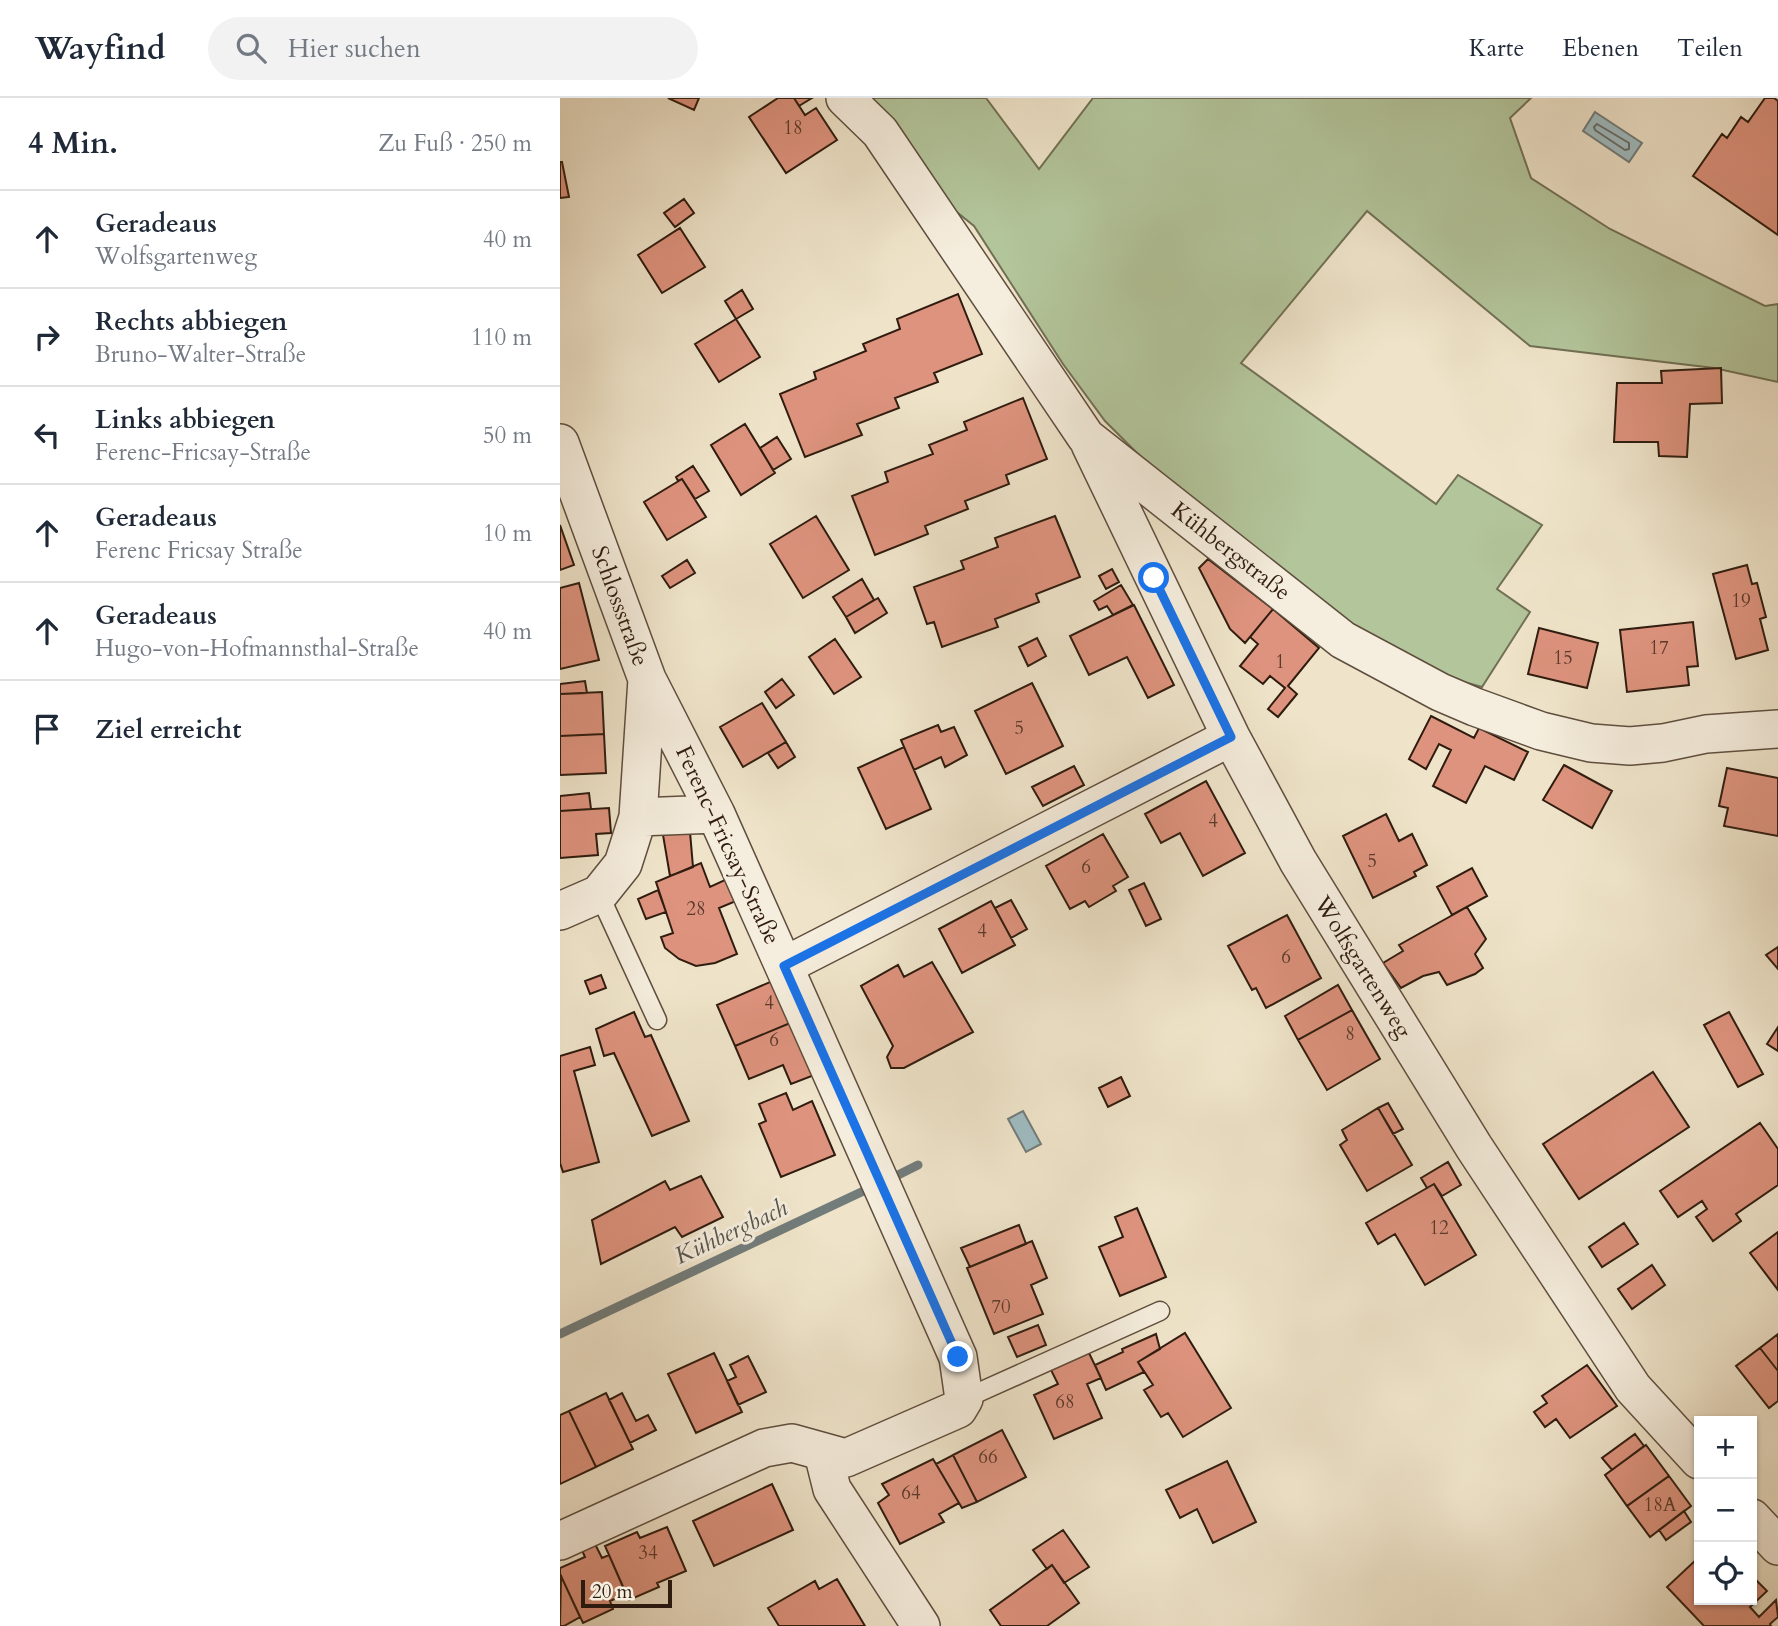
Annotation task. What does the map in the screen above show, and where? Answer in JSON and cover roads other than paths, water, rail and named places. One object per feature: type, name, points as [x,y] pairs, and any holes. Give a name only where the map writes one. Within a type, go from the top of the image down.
[{"type":"street","name":"Kühbergstraße","points":[[845,98],[880,132],[1086,437],[1343,640],[1440,692],[1541,731],[1591,743],[1630,746],[1663,743],[1706,734],[1778,729]]},
{"type":"street","name":"Wolfsgartenweg","points":[[1086,437],[1231,737],[1298,861],[1480,1157],[1633,1388],[1694,1455]]},
{"type":"street","name":"Schlossstraße","points":[[560,443],[647,679],[638,817],[623,864],[598,894],[560,911]]},
{"type":"street","name":"Ferenc-Fricsay-Straße","points":[[647,679],[716,814],[874,1166],[958,1357],[964,1399]]},
{"type":"street","points":[[784,966],[1231,737]]},
{"type":"street","points":[[638,817],[716,814]]},
{"type":"street","points":[[560,1541],[764,1448],[792,1443],[846,1458],[958,1409],[964,1399]]},
{"type":"street","points":[[823,1453],[832,1489],[921,1626]]},
{"type":"street","points":[[1757,1523],[1778,1546]]},
{"type":"lane","points":[[598,894],[657,1020]]},
{"type":"lane","points":[[964,1399],[1160,1311]]},
{"type":"water","points":[[1595,112],[1642,143],[1629,162],[1583,131]]},
{"type":"water","points":[[1023,1111],[1041,1144],[1026,1152],[1008,1119]]},
{"type":"waterway","name":"Kühbergbach","points":[[888,1180],[918,1165]]},
{"type":"waterway","name":"Kühbergbach","points":[[560,1334],[872,1187]]}]
